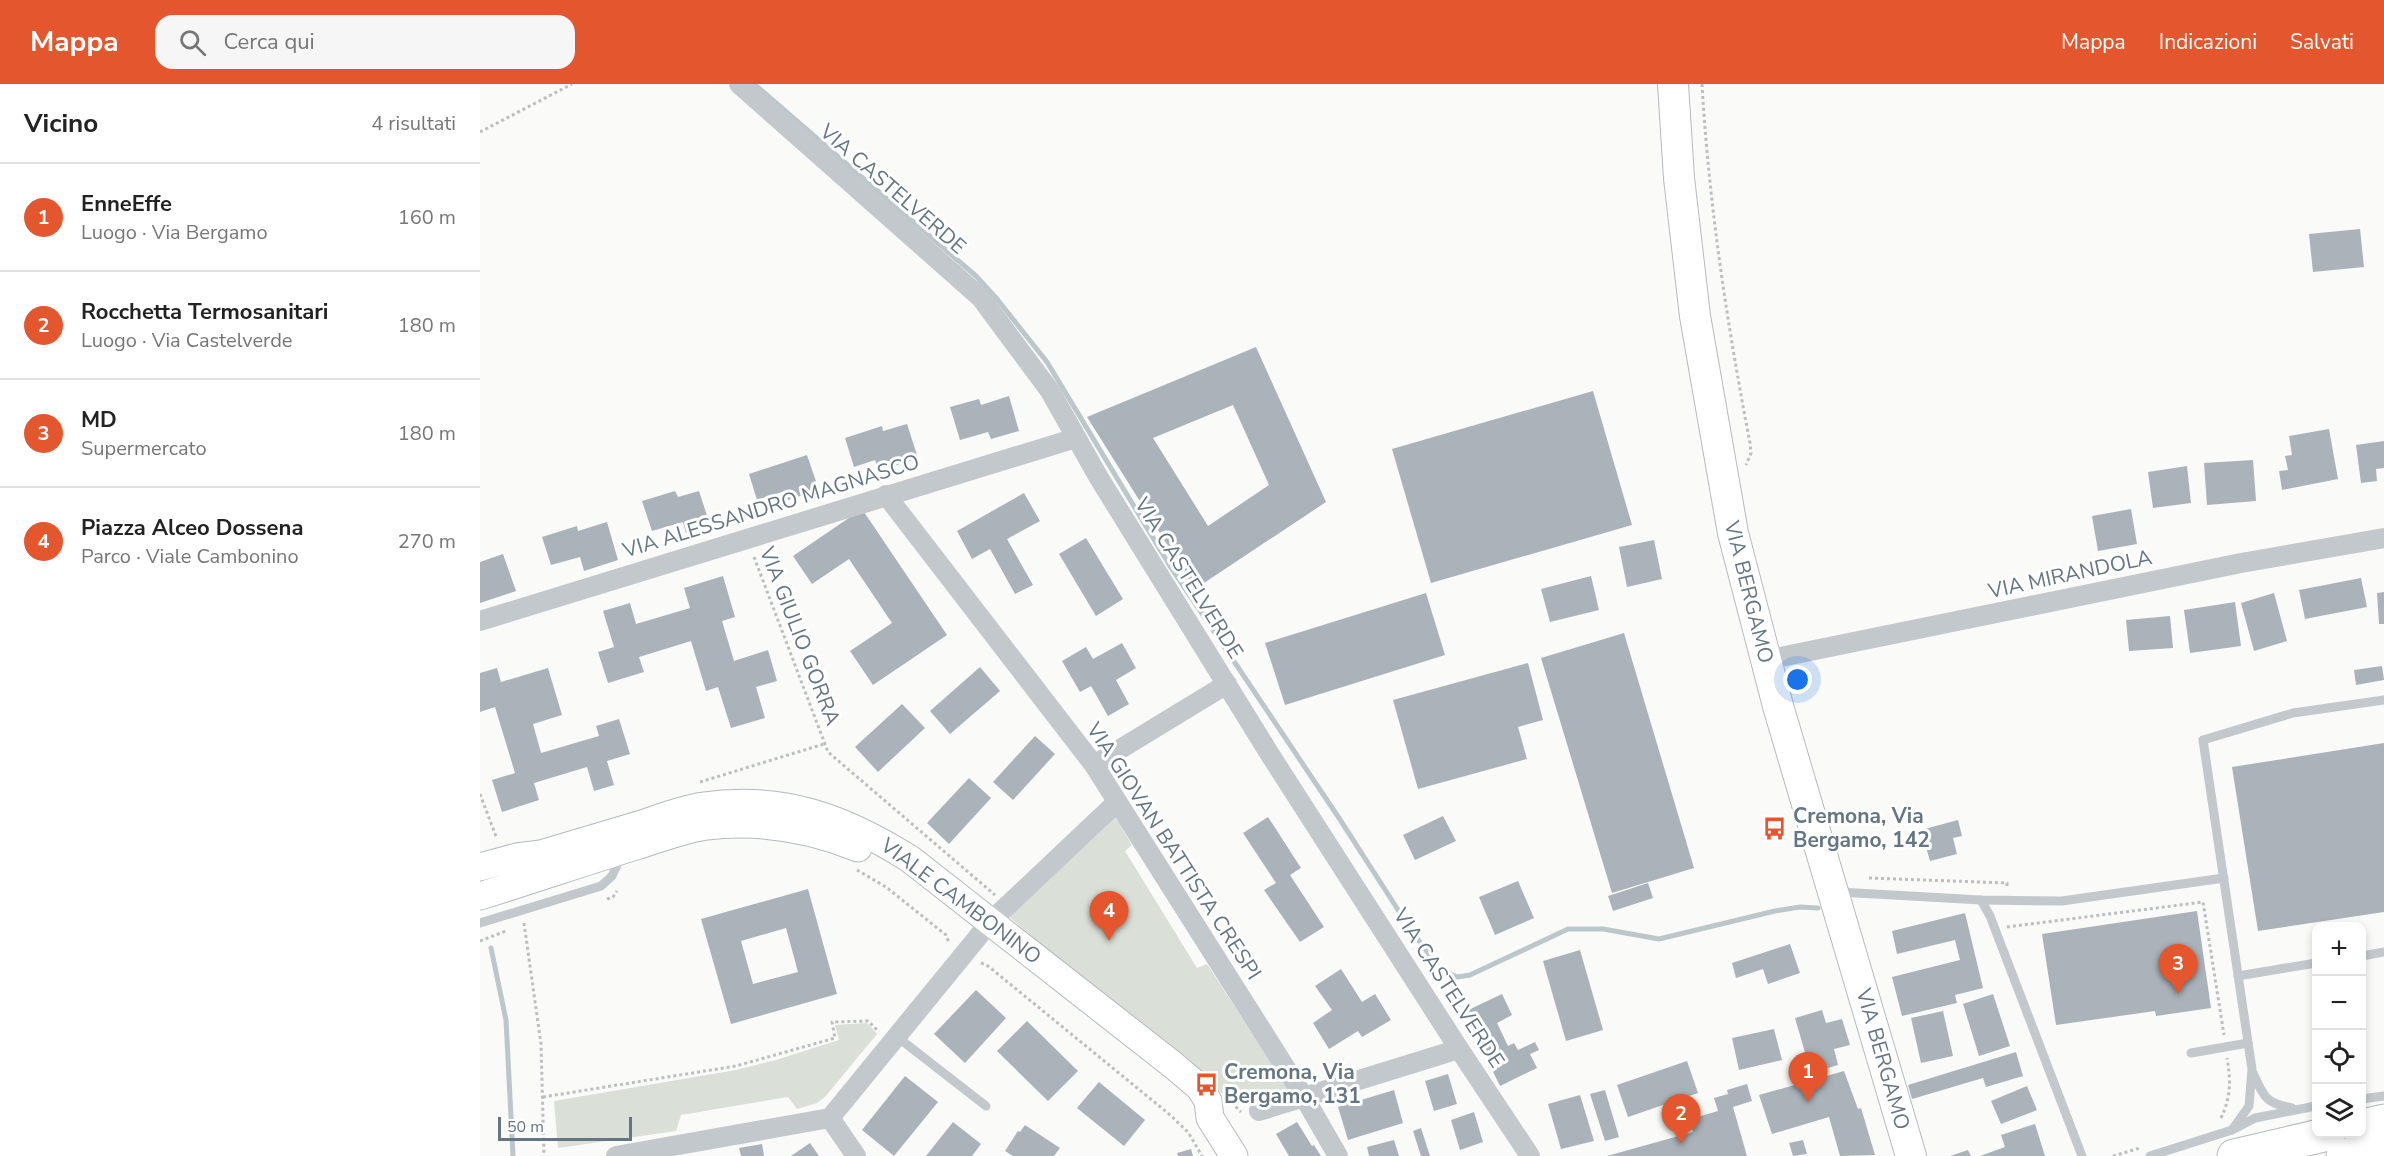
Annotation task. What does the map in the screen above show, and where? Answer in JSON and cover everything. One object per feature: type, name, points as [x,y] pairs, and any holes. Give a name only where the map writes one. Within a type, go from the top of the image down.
[{"type":"highway","points":[[2366,1125],[2384,1120]]},
{"type":"highway","points":[[2233,1143],[2312,1136]]},
{"type":"highway","points":[[2343,1156],[2384,1145]]},
{"type":"main road","name":"VIA BERGAMO","points":[[1673,84],[1679,178],[1695,316],[1707,395],[1733,533],[1766,660],[1911,1156]]},
{"type":"street","name":"VIA CASTELVERDE","points":[[739,84],[981,298],[1050,391],[1099,478],[1227,684],[1458,1049],[1530,1156]]},
{"type":"street","name":"VIA ALESSANDRO MAGNASCO","points":[[480,621],[1076,438]]},
{"type":"street","name":"VIA GIOVAN BATTISTA CRESPI","points":[[886,495],[1094,765],[1304,1097],[1338,1156]]},
{"type":"street","name":"VIA MIRANDOLA","points":[[1766,660],[2241,563],[2384,538]]},
{"type":"street","points":[[1094,765],[1227,684]]},
{"type":"street","points":[[616,1156],[830,1118],[993,920],[1117,802]]},
{"type":"street","name":"VIALE CAMBONINO","points":[[480,896],[701,807],[754,803],[799,808],[839,820],[881,841],[910,859],[993,920],[1200,1088],[1208,1101],[1210,1118],[1234,1152]]},
{"type":"street","name":"VIALE CAMBONINO","points":[[480,867],[517,857],[621,840]]},
{"type":"street","points":[[1259,1111],[1458,1049]]},
{"type":"street","points":[[830,1118],[856,1156]]},
{"type":"lane","points":[[2233,1143],[2249,1106],[2252,1069],[2203,740],[2293,713],[2384,700]]},
{"type":"lane","points":[[480,923],[608,882],[620,862],[621,840]]},
{"type":"lane","points":[[1833,892],[1981,900],[2062,900],[2224,878]]},
{"type":"lane","points":[[1981,900],[1990,916],[2082,1156]]},
{"type":"lane","points":[[2366,955],[2384,952]]},
{"type":"lane","points":[[2238,976],[2312,964]]},
{"type":"lane","points":[[893,1040],[986,1106]]},
{"type":"lane","points":[[2191,1053],[2248,1043]]},
{"type":"lane","points":[[2252,1069],[2264,1097],[2274,1105],[2298,1109]]},
{"type":"lane","points":[[2366,1098],[2384,1096]]},
{"type":"lane","points":[[2150,1156],[2233,1143],[2255,1118],[2312,1107]]},
{"type":"path","points":[[480,132],[572,84]]},
{"type":"path","points":[[1702,84],[1706,162],[1750,453]]},
{"type":"path","name":"VIA GIULIO GORRA","points":[[747,538],[828,752],[993,920]]},
{"type":"path","points":[[480,794],[499,844]]},
{"type":"path","points":[[849,867],[886,887],[946,935],[949,943],[973,964],[981,963],[988,966],[1169,1114],[1188,1132],[1202,1156]]},
{"type":"path","points":[[1864,878],[2007,883],[2007,890]]},
{"type":"path","points":[[602,900],[614,897],[618,889]]},
{"type":"path","points":[[2007,927],[2203,902],[2224,1035]]},
{"type":"path","points":[[480,941],[535,920]]},
{"type":"path","points":[[524,923],[539,1025],[544,1156]]},
{"type":"path","points":[[2208,937],[2217,935]]},
{"type":"path","points":[[543,1097],[736,1066],[776,1056],[835,1038],[832,1022],[868,1021],[893,1040]]},
{"type":"path","points":[[2227,1056],[2231,1083]]},
{"type":"shaded area","points":[[1115,817],[1132,845],[1125,851],[1197,968],[1207,964],[1288,1089],[1236,1105],[1009,917]]},
{"type":"shaded area","points":[[867,1023],[877,1034],[825,1097],[817,1103],[797,1109],[788,1097],[681,1115],[676,1131],[558,1148],[554,1101],[736,1070],[839,1040],[835,1025]]},
{"type":"building","points":[[2360,229],[2364,267],[2313,272],[2309,234]]},
{"type":"building","points":[[1256,347],[1326,502],[1195,589],[1087,417]],"holes":[[[1233,405],[1269,485],[1208,526],[1153,438]]]},
{"type":"building","points":[[1593,391],[1632,525],[1431,583],[1392,449]]},
{"type":"building","points":[[1009,396],[1019,431],[991,439],[988,432],[960,440],[950,407],[979,399],[981,405]]},
{"type":"building","points":[[907,424],[918,458],[879,471],[875,460],[854,467],[845,438],[882,426],[883,431]]},
{"type":"building","points":[[2329,429],[2338,479],[2282,490],[2279,471],[2288,470],[2285,456],[2292,455],[2289,436]]},
{"type":"building","points":[[2384,441],[2384,468],[2376,469],[2377,481],[2361,483],[2356,445]]},
{"type":"building","points":[[807,455],[819,490],[788,500],[785,491],[757,500],[749,474]]},
{"type":"building","points":[[2253,460],[2256,501],[2207,505],[2204,463]]},
{"type":"building","points":[[2187,466],[2191,503],[2153,508],[2148,472]]},
{"type":"building","points":[[675,491],[678,497],[699,491],[710,525],[686,533],[683,522],[652,531],[642,501]]},
{"type":"building","points":[[1024,493],[1040,521],[1007,539],[1033,585],[1015,594],[990,549],[972,559],[957,531]]},
{"type":"building","points":[[862,509],[947,635],[873,685],[850,651],[892,623],[849,559],[812,584],[793,556]]},
{"type":"building","points":[[2131,509],[2137,544],[2098,551],[2092,516]]},
{"type":"building","points":[[607,522],[618,560],[584,571],[580,557],[551,565],[542,537],[577,526],[578,531]]},
{"type":"building","points":[[1086,538],[1123,599],[1096,616],[1059,554]]},
{"type":"building","points":[[1654,540],[1662,579],[1627,587],[1619,547]]},
{"type":"building","points":[[503,554],[516,591],[480,603],[480,562]]},
{"type":"building","points":[[723,576],[735,617],[722,621],[734,661],[768,650],[777,681],[756,687],[765,718],[731,728],[718,687],[706,691],[691,641],[639,657],[644,672],[608,683],[598,652],[614,647],[603,611],[630,603],[636,624],[690,608],[684,588]]},
{"type":"building","points":[[1591,576],[1599,610],[1550,622],[1541,589]]},
{"type":"building","points":[[2361,578],[2367,607],[2305,619],[2299,590]]},
{"type":"building","points":[[2384,592],[2384,624],[2379,624],[2377,593]]},
{"type":"building","points":[[1426,593],[1445,655],[1285,705],[1265,643]]},
{"type":"building","points":[[2274,593],[2287,641],[2254,651],[2241,603]]},
{"type":"building","points":[[2235,602],[2241,646],[2190,653],[2184,610]]},
{"type":"building","points":[[2170,616],[2173,648],[2129,651],[2126,620]]},
{"type":"building","points":[[1624,633],[1694,868],[1612,893],[1541,658]]},
{"type":"building","points":[[1122,643],[1136,668],[1116,680],[1129,704],[1108,716],[1091,686],[1080,692],[1062,661],[1086,647],[1093,659]]},
{"type":"building","points":[[1528,663],[1543,720],[1518,727],[1527,759],[1418,789],[1393,700]]},
{"type":"building","points":[[2382,666],[2384,680],[2356,685],[2354,670]]},
{"type":"building","points":[[980,667],[1000,691],[950,734],[930,711]]},
{"type":"building","points":[[497,668],[501,682],[548,668],[562,715],[533,724],[541,753],[599,736],[596,726],[619,719],[630,754],[607,761],[614,785],[594,791],[587,767],[534,783],[539,800],[502,812],[492,780],[515,773],[495,707],[480,712],[480,673]]},
{"type":"building","points":[[902,704],[925,728],[878,772],[855,747]]},
{"type":"building","points":[[1035,736],[1055,754],[1013,800],[993,782]]},
{"type":"building","points":[[2384,743],[2384,912],[2258,931],[2232,767]]},
{"type":"building","points":[[969,778],[991,798],[949,844],[927,823]]},
{"type":"building","points":[[1443,816],[1456,841],[1415,860],[1403,835]]},
{"type":"building","points":[[1268,817],[1301,868],[1290,875],[1324,927],[1300,942],[1264,890],[1276,883],[1243,833]]},
{"type":"building","points":[[1958,820],[1962,836],[1953,838],[1957,854],[1930,861],[1921,830]]},
{"type":"building","points":[[1518,881],[1534,918],[1495,935],[1479,897]]},
{"type":"building","points":[[1648,883],[1653,898],[1613,911],[1608,896]]},
{"type":"building","points":[[808,889],[837,994],[731,1024],[701,919]],"holes":[[[786,928],[798,972],[753,984],[741,941]]]},
{"type":"building","points":[[2197,911],[2211,1008],[2156,1016],[2155,1011],[2056,1025],[2042,934]]},
{"type":"building","points":[[1965,913],[1983,988],[1955,995],[1957,1003],[1902,1016],[1892,977],[1960,960],[1955,940],[1897,954],[1892,931]]},
{"type":"building","points":[[1790,944],[1800,973],[1768,984],[1763,969],[1736,978],[1732,963]]},
{"type":"building","points":[[1580,950],[1603,1030],[1566,1041],[1543,961]]},
{"type":"building","points":[[1341,969],[1362,1002],[1375,994],[1391,1020],[1362,1037],[1358,1031],[1329,1049],[1313,1023],[1332,1010],[1315,986]]},
{"type":"building","points":[[976,990],[1006,1018],[965,1063],[934,1034]]},
{"type":"building","points":[[1502,994],[1512,1015],[1497,1023],[1508,1046],[1514,1043],[1518,1050],[1535,1042],[1539,1050],[1530,1054],[1537,1068],[1500,1086],[1464,1012]]},
{"type":"building","points":[[1993,994],[2010,1046],[1979,1056],[1963,1004]]},
{"type":"building","points":[[1822,1010],[1826,1023],[1842,1019],[1850,1045],[1834,1049],[1838,1065],[1811,1073],[1795,1018]]},
{"type":"building","points":[[1943,1011],[1953,1056],[1921,1063],[1911,1018]]},
{"type":"building","points":[[1027,1021],[1078,1071],[1048,1101],[997,1051]]},
{"type":"building","points":[[1774,1029],[1782,1060],[1739,1070],[1732,1038]]},
{"type":"building","points":[[2016,1052],[2023,1076],[1986,1087],[1983,1078],[1912,1099],[1908,1085]]},
{"type":"building","points":[[1687,1061],[1698,1093],[1628,1117],[1617,1085]]},
{"type":"building","points":[[1844,1071],[1858,1109],[1861,1108],[1875,1155],[1840,1156],[1829,1117],[1772,1134],[1759,1095]]},
{"type":"building","points":[[1448,1074],[1457,1104],[1434,1111],[1425,1081]]},
{"type":"building","points":[[905,1076],[938,1102],[894,1156],[862,1130]]},
{"type":"building","points":[[1099,1082],[1145,1120],[1124,1146],[1077,1108]]},
{"type":"building","points":[[1747,1084],[1752,1101],[1733,1107],[1747,1156],[1607,1156],[1693,1132],[1690,1119],[1718,1111],[1714,1098],[1728,1094],[1727,1090]]},
{"type":"building","points":[[2027,1086],[2037,1110],[2001,1124],[1991,1101]]},
{"type":"building","points":[[1394,1090],[1403,1123],[1348,1140],[1338,1107]]},
{"type":"building","points":[[1605,1090],[1619,1137],[1605,1141],[1590,1094]]},
{"type":"building","points":[[1580,1095],[1594,1141],[1561,1149],[1548,1104]]},
{"type":"building","points":[[1474,1112],[1483,1142],[1460,1150],[1451,1120]]},
{"type":"building","points":[[953,1122],[981,1144],[972,1156],[926,1156]]},
{"type":"building","points":[[1297,1122],[1321,1156],[1289,1156],[1276,1134]]},
{"type":"building","points":[[2035,1124],[2045,1156],[1980,1156],[2005,1147],[2001,1135]]},
{"type":"building","points":[[1025,1125],[1060,1148],[1054,1156],[1013,1156],[1005,1151],[1018,1131],[1020,1132]]},
{"type":"building","points":[[1421,1128],[1430,1156],[1421,1156],[1413,1131]]},
{"type":"building","points":[[1394,1140],[1399,1156],[1369,1156],[1367,1147]]},
{"type":"building","points":[[1803,1140],[1807,1154],[1793,1156],[1789,1143]]},
{"type":"building","points":[[810,1143],[819,1156],[791,1156]]},
{"type":"building","points":[[762,1144],[764,1156],[741,1156],[739,1148]]},
{"type":"building","points":[[1191,1149],[1193,1156],[1178,1156],[1177,1153]]},
{"type":"building","points":[[1968,1150],[1971,1156],[1950,1156]]},
{"type":"waterway","points":[[754,84],[976,276],[1047,362],[1170,566],[1411,930],[1440,969],[1457,977],[1470,975],[1568,929],[1603,929],[1659,939],[1775,911],[1800,907],[1818,908]]},
{"type":"waterway","points":[[491,948],[506,1020],[513,1156]]},
{"type":"place","name":"Cremona, Via Bergamo, 142","points":[[1775,828]]},
{"type":"place","name":"Piazza Alceo Dossena","points":[[1109,941]]},
{"type":"place","name":"MD","points":[[2178,994]]},
{"type":"place","name":"Cremona, Via Bergamo, 131","points":[[1206,1084]]},
{"type":"place","name":"EnneEffe","points":[[1808,1102]]},
{"type":"place","name":"Rocchetta Termosanitari","points":[[1681,1144]]}]
